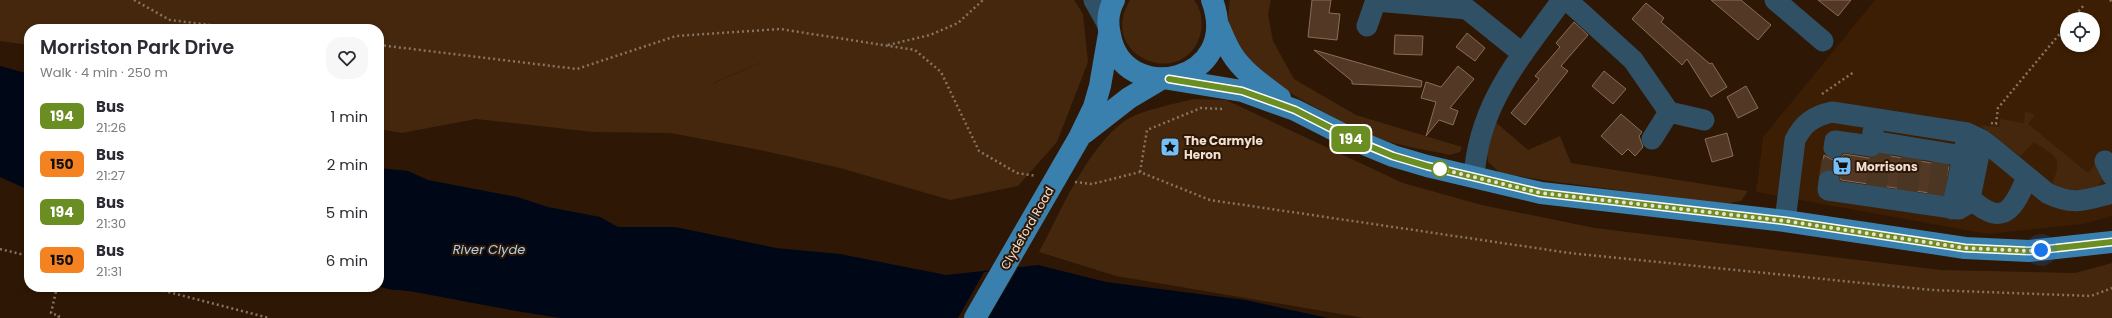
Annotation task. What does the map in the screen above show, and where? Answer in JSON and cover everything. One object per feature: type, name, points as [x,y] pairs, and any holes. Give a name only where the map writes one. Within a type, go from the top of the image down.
[{"type":"main road","name":"Clydeford Road","points":[[975,318],[1079,138],[1094,107],[1100,86],[1109,30],[1110,7],[1114,0]]},
{"type":"main road","name":"Clydeford Road","points":[[1079,138],[1129,98],[1165,79],[1186,74],[1201,64],[1212,50],[1218,32],[1216,8]]},
{"type":"main road","points":[[1216,8],[1232,54],[1252,76],[1295,110]]},
{"type":"main road","points":[[1109,30],[1111,43],[1120,59],[1134,71],[1151,78],[1242,91],[1295,110],[1352,139],[1393,156],[1541,193],[1786,221],[1965,248],[2029,251],[2112,242]]},
{"type":"street","points":[[1094,0],[1109,30]]},
{"type":"street","points":[[1367,26],[1376,0],[1466,9],[1523,54]]},
{"type":"street","points":[[1474,177],[1480,133],[1497,92],[1562,0]]},
{"type":"street","points":[[1567,0],[1633,60],[1669,112],[1704,120]]},
{"type":"street","points":[[1775,0],[1797,7],[1823,41]]},
{"type":"street","points":[[1652,138],[1669,112]]},
{"type":"street","points":[[1786,221],[1795,140],[1800,129],[1809,121],[1820,115],[1832,112],[1975,137],[2047,193],[2059,199],[2072,202],[2086,201],[2112,193]]},
{"type":"street","points":[[1871,146],[1875,119]]},
{"type":"street","points":[[1957,183],[1975,137]]},
{"type":"street","points":[[1957,183],[1975,137]]},
{"type":"street","points":[[1834,148],[1835,141],[1871,146],[1957,183],[1986,211],[2001,213],[2015,205],[2027,177]]},
{"type":"street","points":[[1829,181],[1828,190],[1866,192],[1957,183]]},
{"type":"path","points":[[134,0],[170,20],[203,24]]},
{"type":"path","points":[[886,46],[930,35],[958,23],[983,0]]},
{"type":"path","points":[[2078,12],[2084,5]]},
{"type":"path","points":[[384,46],[577,68],[676,36],[780,29],[915,50],[941,72],[979,151],[1017,173],[1040,176]]},
{"type":"path","points":[[1815,99],[1854,72]]},
{"type":"path","points":[[1140,172],[1147,130],[1201,108],[1232,109]]},
{"type":"path","points":[[1069,181],[1092,184],[1140,172],[1210,200],[1570,253],[1931,290],[2091,296],[2112,288]]},
{"type":"path","points":[[0,249],[24,255]]},
{"type":"path","points":[[56,292],[51,313],[59,316],[58,318]]},
{"type":"path","points":[[168,292],[269,318]]},
{"type":"shaded area","points":[[0,0],[1074,0],[1083,14],[1088,62],[1057,142],[1018,186],[950,200],[840,168],[755,149],[670,133],[593,132],[476,119],[402,133],[384,130],[384,24],[24,24],[24,44],[0,41]],"holes":[[[778,55],[714,83],[713,83]]]},
{"type":"shaded area","points":[[1130,0],[1194,0],[1200,11],[1202,24],[1201,32],[1192,50],[1179,61],[1163,64],[1147,60],[1133,51],[1124,38],[1122,20]]},
{"type":"shaded area","points":[[1230,0],[1271,0],[1268,14],[1273,41],[1294,79],[1356,115],[1462,147],[1460,152],[1450,155],[1382,140],[1360,131],[1298,98],[1258,71],[1243,58],[1234,47],[1229,30],[1228,18]]},
{"type":"shaded area","points":[[1875,0],[2112,0],[2112,216],[2084,224],[1987,234],[1756,192],[1763,137]]},
{"type":"shaded area","points":[[1193,99],[1226,100],[1403,183],[1482,205],[1595,228],[1941,270],[2075,273],[2112,263],[2112,318],[1364,318],[1116,276],[1039,252],[1076,181],[1099,146],[1112,132],[1133,116]]},
{"type":"shaded area","points":[[2025,111],[2035,115],[2028,124],[2088,173],[2095,164],[2103,178],[2099,185],[2081,190],[2070,190],[2052,183],[2056,174],[2057,162],[2052,154],[2034,142],[2020,156],[1980,125],[1999,127],[2000,119],[2024,123]]},
{"type":"shaded area","points":[[1492,119],[1528,150],[1560,136],[1571,163],[1748,191],[1741,201],[1723,204],[1500,173],[1488,162],[1487,153]]},
{"type":"water","points":[[0,66],[24,73],[24,188],[0,177]]},
{"type":"water","name":"River Clyde","points":[[384,169],[408,171],[428,180],[517,197],[548,207],[600,217],[618,227],[675,227],[776,248],[840,254],[946,275],[1038,265],[1106,282],[1245,300],[1328,318],[561,318],[410,291],[384,288]]},
{"type":"pier","points":[[1018,268],[988,318],[958,318],[984,272]]},
{"type":"building","points":[[1312,0],[1331,0],[1329,13],[1340,14],[1337,40],[1308,37]]},
{"type":"building","points":[[1711,0],[1741,0],[1771,25],[1758,40]]},
{"type":"building","points":[[1818,0],[1851,0],[1838,16]]},
{"type":"building","points":[[1646,3],[1664,18],[1661,22],[1710,64],[1712,63],[1727,87],[1711,97],[1687,59],[1682,65],[1632,19]]},
{"type":"building","points":[[1574,22],[1588,35],[1561,66],[1568,71],[1525,125],[1511,113],[1539,79],[1535,76],[1560,47],[1556,43]]},
{"type":"building","points":[[1467,33],[1485,48],[1475,61],[1456,47]]},
{"type":"building","points":[[1395,35],[1423,36],[1422,55],[1394,54]]},
{"type":"building","points":[[1314,50],[1422,81],[1421,87],[1352,84],[1352,81]]},
{"type":"building","points":[[1458,66],[1474,79],[1450,108],[1458,111],[1453,125],[1439,120],[1426,136],[1436,102],[1421,98],[1426,82],[1441,87]]},
{"type":"building","points":[[1604,71],[1626,89],[1613,104],[1592,86]]},
{"type":"building","points":[[1746,86],[1758,108],[1738,118],[1727,97]]},
{"type":"building","points":[[1621,114],[1642,132],[1639,136],[1643,147],[1635,156],[1628,149],[1622,155],[1601,136]]},
{"type":"building","points":[[1727,133],[1733,156],[1712,162],[1705,139]]},
{"type":"building","name":"Morrisons","points":[[1844,154],[1869,158],[1879,154],[1949,166],[1943,195],[1841,180],[1836,171],[1830,169],[1822,171],[1824,155],[1833,160],[1839,159]]},
{"type":"tunnel","points":[[1829,181],[1834,148]]},
{"type":"tunnel","points":[[1869,162],[1948,171]]},
{"type":"tunnel","points":[[1867,177],[1946,188]]},
{"type":"bus line","name":"194","points":[[1169,79],[1242,91],[1295,110],[1352,139],[1393,156],[1427,166],[1541,193],[1786,221],[1965,248],[2029,251],[2080,247],[2112,242]]},
{"type":"place","name":"The Carmyle Heron","points":[[1170,147]]},
{"type":"place","name":"Morrisons","points":[[1842,166]]},
{"type":"route","points":[[1440,169],[1439,168],[1541,193],[1786,221],[1965,248],[2029,251],[2041,250]]}]
